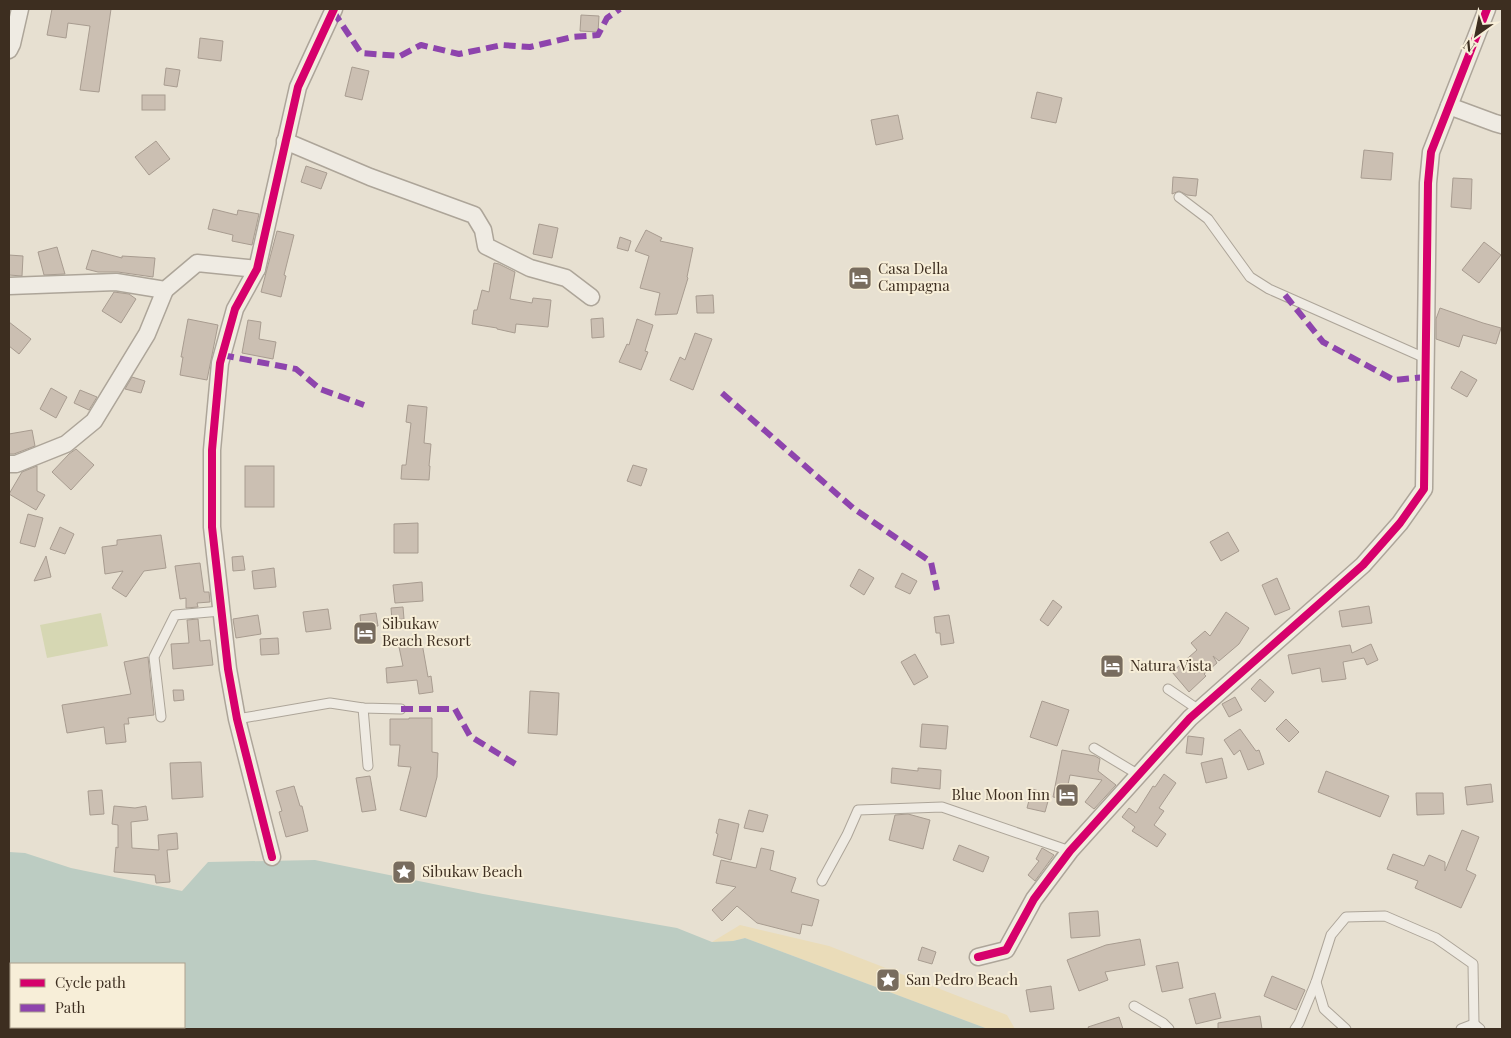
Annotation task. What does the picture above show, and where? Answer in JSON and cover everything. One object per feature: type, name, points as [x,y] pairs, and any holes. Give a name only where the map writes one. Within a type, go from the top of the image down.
[{"type":"street","points":[[9,50],[20,9]]},
{"type":"street","points":[[272,857],[238,719],[228,669],[212,527],[212,450],[220,362],[235,309],[257,269],[298,88],[334,9]]},
{"type":"street","points":[[978,957],[1006,950],[1034,899],[1070,851],[1190,718],[1364,565],[1400,523],[1424,488],[1428,183],[1431,152],[1487,9]]},
{"type":"street","points":[[1449,106],[1502,124]]},
{"type":"street","points":[[285,141],[370,177],[474,215],[483,230],[486,246],[530,268],[566,278],[591,297]]},
{"type":"street","points":[[9,464],[16,464],[66,444],[94,421],[147,334],[165,290],[198,263],[257,269]]},
{"type":"street","points":[[9,286],[116,282],[165,290]]},
{"type":"lane","points":[[1179,197],[1208,219],[1250,277],[1269,289],[1425,358]]},
{"type":"lane","points":[[161,717],[154,656],[175,615],[221,612]]},
{"type":"lane","points":[[1168,689],[1199,710]]},
{"type":"lane","points":[[238,719],[330,703],[364,708],[400,709]]},
{"type":"lane","points":[[364,708],[368,766]]},
{"type":"lane","points":[[1094,748],[1139,775]]},
{"type":"lane","points":[[822,881],[858,810],[942,807],[1070,851]]},
{"type":"lane","points":[[1295,1029],[1316,982],[1331,935],[1346,917],[1385,916],[1436,938],[1473,964],[1477,1027],[1461,1029]]},
{"type":"lane","points":[[1316,982],[1324,1009],[1346,1029]]},
{"type":"lane","points":[[1134,1006],[1163,1023],[1169,1029]]},
{"type":"green space","points":[[101,613],[108,646],[47,658],[40,625]]},
{"type":"sand","name":"San Pedro Beach","points":[[740,925],[829,946],[1007,1015],[1015,1029],[988,1029],[745,938],[733,941],[712,942]]},
{"type":"shaded area","points":[[9,852],[25,853],[71,868],[182,891],[208,862],[315,860],[483,894],[677,928],[712,942],[733,941],[745,938],[988,1029],[9,1029]]},
{"type":"building","points":[[52,9],[111,9],[99,92],[80,90],[90,26],[68,23],[66,38],[47,35]]},
{"type":"building","points":[[581,15],[599,16],[598,32],[580,31]]},
{"type":"building","points":[[200,38],[223,41],[221,61],[198,58]]},
{"type":"building","points":[[352,67],[369,71],[362,100],[345,96]]},
{"type":"building","points":[[166,68],[180,70],[177,87],[164,85]]},
{"type":"building","points":[[1037,92],[1062,98],[1056,123],[1031,118]]},
{"type":"building","points":[[142,95],[165,95],[165,110],[142,110]]},
{"type":"building","points":[[898,115],[903,139],[876,145],[871,120]]},
{"type":"building","points":[[156,141],[170,159],[149,175],[135,157]]},
{"type":"building","points":[[1364,150],[1393,153],[1391,180],[1361,178]]},
{"type":"building","points":[[306,166],[327,173],[321,189],[301,182]]},
{"type":"building","points":[[1173,177],[1198,179],[1196,196],[1187,195],[1179,191],[1172,194]]},
{"type":"building","points":[[1453,178],[1472,179],[1471,209],[1451,207]]},
{"type":"building","points":[[213,209],[237,215],[238,210],[259,214],[252,245],[232,241],[233,235],[208,229]]},
{"type":"building","points":[[539,224],[558,228],[552,258],[533,254]]},
{"type":"building","points":[[646,230],[662,238],[660,241],[693,248],[688,278],[677,314],[655,315],[660,293],[640,288],[649,256],[635,251]]},
{"type":"building","points":[[277,231],[294,235],[284,275],[286,276],[281,297],[261,292]]},
{"type":"building","points":[[620,237],[631,241],[628,251],[617,248]]},
{"type":"building","points":[[1484,242],[1501,255],[1479,283],[1462,270]]},
{"type":"building","points":[[57,247],[65,274],[44,275],[38,252]]},
{"type":"building","points":[[92,250],[122,258],[122,256],[155,258],[153,277],[118,272],[98,272],[86,269]]},
{"type":"building","points":[[9,255],[23,256],[22,276],[9,275]]},
{"type":"building","points":[[494,263],[515,272],[510,299],[532,303],[533,298],[551,300],[548,327],[516,324],[515,333],[472,324],[474,310],[477,310],[482,290],[489,292]]},
{"type":"building","points":[[114,292],[129,294],[136,299],[121,323],[102,311]]},
{"type":"building","points":[[713,295],[714,313],[697,313],[696,296]]},
{"type":"building","points":[[1440,308],[1501,328],[1496,344],[1463,335],[1459,347],[1436,339],[1436,319]]},
{"type":"building","points":[[603,318],[604,337],[592,338],[591,319]]},
{"type":"building","points":[[188,319],[218,325],[207,380],[180,375],[183,357],[181,357]]},
{"type":"building","points":[[637,319],[653,325],[645,351],[648,352],[641,370],[619,362],[627,344],[629,345]]},
{"type":"building","points":[[248,320],[261,322],[259,339],[276,342],[273,359],[242,353]]},
{"type":"building","points":[[9,322],[31,339],[19,354],[9,346]]},
{"type":"building","points":[[695,333],[712,339],[693,390],[670,380],[680,357],[685,360]]},
{"type":"building","points":[[1461,371],[1477,380],[1467,397],[1451,388]]},
{"type":"building","points":[[132,377],[145,381],[141,393],[125,389]]},
{"type":"building","points":[[51,388],[67,397],[56,418],[40,409]]},
{"type":"building","points":[[80,390],[97,397],[89,410],[74,403]]},
{"type":"building","points":[[408,405],[427,407],[424,443],[431,444],[429,480],[401,479],[402,465],[406,465],[411,423],[406,422]]},
{"type":"building","points":[[32,430],[35,446],[9,454],[9,434]]},
{"type":"building","points":[[76,449],[94,465],[71,490],[52,472]]},
{"type":"building","points":[[633,465],[647,469],[641,486],[627,481]]},
{"type":"building","points":[[37,466],[37,491],[45,495],[36,510],[9,494],[22,472]]},
{"type":"building","points":[[245,466],[274,466],[274,507],[245,507]]},
{"type":"building","points":[[28,514],[43,518],[35,547],[20,543]]},
{"type":"building","points":[[418,523],[418,553],[394,553],[394,524]]},
{"type":"building","points":[[60,527],[74,534],[65,554],[50,549]]},
{"type":"building","points":[[1228,532],[1239,551],[1221,561],[1210,542]]},
{"type":"building","points":[[161,535],[166,568],[144,571],[126,597],[112,588],[123,571],[105,574],[102,547],[117,545],[117,540]]},
{"type":"building","points":[[46,556],[51,577],[34,581]]},
{"type":"building","points":[[243,556],[245,570],[233,571],[232,557]]},
{"type":"building","points":[[200,563],[204,592],[209,592],[210,602],[197,603],[198,607],[186,608],[186,598],[180,599],[175,566]]},
{"type":"building","points":[[274,568],[276,587],[254,589],[252,571]]},
{"type":"building","points":[[859,569],[874,578],[864,595],[850,586]]},
{"type":"building","points":[[902,573],[917,581],[910,594],[895,587]]},
{"type":"building","points":[[1277,578],[1290,609],[1275,615],[1262,585]]},
{"type":"building","points":[[422,582],[423,601],[395,603],[393,585]]},
{"type":"building","points":[[1053,600],[1062,607],[1048,626],[1040,620]]},
{"type":"building","points":[[1369,606],[1372,623],[1342,627],[1339,611]]},
{"type":"building","points":[[403,607],[404,619],[392,620],[391,608]]},
{"type":"building","points":[[328,609],[331,629],[306,632],[303,612]]},
{"type":"building","points":[[1226,612],[1249,628],[1239,644],[1219,661],[1213,656],[1217,663],[1204,674],[1206,676],[1189,692],[1172,672],[1197,650],[1191,643],[1205,631],[1210,636]]},
{"type":"building","points":[[376,613],[378,626],[361,627],[360,615]]},
{"type":"building","points":[[258,615],[261,634],[236,638],[233,619]]},
{"type":"building","points":[[949,615],[954,643],[941,645],[940,633],[936,633],[934,617]]},
{"type":"building","points":[[198,619],[200,641],[210,640],[213,665],[173,669],[171,644],[189,643],[187,620]]},
{"type":"building","points":[[278,638],[279,654],[261,655],[260,639]]},
{"type":"building","points":[[422,643],[428,677],[431,676],[433,692],[419,694],[417,680],[387,683],[386,668],[403,666],[399,647]]},
{"type":"building","points":[[1371,644],[1378,660],[1367,665],[1364,658],[1343,662],[1346,679],[1322,682],[1320,668],[1292,674],[1288,655],[1350,645],[1352,653]]},
{"type":"building","points":[[915,654],[928,677],[914,685],[901,662]]},
{"type":"building","points":[[148,657],[154,715],[128,718],[129,724],[124,724],[126,742],[106,744],[104,727],[67,733],[62,705],[131,694],[124,662]]},
{"type":"building","points":[[1260,679],[1274,692],[1265,702],[1251,689]]},
{"type":"building","points":[[173,690],[183,690],[184,700],[174,701]]},
{"type":"building","points":[[530,691],[559,693],[557,735],[528,733]]},
{"type":"building","points":[[1235,697],[1242,710],[1229,717],[1222,704]]},
{"type":"building","points":[[1042,701],[1069,710],[1057,746],[1030,737]]},
{"type":"building","points":[[432,718],[432,752],[438,753],[437,777],[426,817],[400,810],[411,767],[398,766],[400,745],[390,745],[390,719]]},
{"type":"building","points":[[1286,719],[1299,732],[1289,742],[1276,729]]},
{"type":"building","points":[[922,724],[948,726],[946,749],[920,747]]},
{"type":"building","points":[[1240,729],[1256,751],[1259,750],[1264,764],[1248,770],[1240,750],[1234,755],[1224,740]]},
{"type":"building","points":[[1188,736],[1204,738],[1202,755],[1186,753]]},
{"type":"building","points":[[1062,750],[1095,756],[1100,759],[1098,771],[1116,785],[1094,809],[1085,802],[1102,780],[1070,775],[1065,799],[1053,797]]},
{"type":"building","points":[[1222,758],[1227,778],[1206,783],[1201,763]]},
{"type":"building","points":[[201,762],[203,797],[172,799],[170,763]]},
{"type":"building","points":[[892,768],[918,771],[918,768],[941,770],[940,789],[891,783]]},
{"type":"building","points":[[1326,771],[1389,796],[1380,817],[1318,792]]},
{"type":"building","points":[[1164,774],[1176,783],[1159,808],[1164,811],[1154,825],[1166,834],[1157,847],[1132,831],[1135,827],[1122,817],[1129,808],[1136,813],[1153,786],[1155,787]]},
{"type":"building","points":[[370,776],[376,810],[362,812],[356,778]]},
{"type":"building","points":[[1491,784],[1493,802],[1467,805],[1465,787]]},
{"type":"building","points":[[294,786],[300,806],[302,806],[308,831],[286,837],[279,812],[282,811],[276,791]]},
{"type":"building","points":[[1032,789],[1050,794],[1045,812],[1027,808]]},
{"type":"building","points":[[102,790],[104,814],[90,815],[88,791]]},
{"type":"building","points":[[1416,793],[1443,793],[1444,814],[1417,815]]},
{"type":"building","points":[[114,806],[135,808],[146,806],[148,820],[131,822],[132,848],[159,850],[158,835],[177,833],[178,849],[167,850],[170,882],[156,883],[155,875],[114,872],[116,847],[118,848],[118,825],[112,824]]},
{"type":"building","points":[[749,810],[768,815],[763,832],[744,828]]},
{"type":"building","points":[[908,814],[930,820],[923,849],[889,840],[895,815]]},
{"type":"building","points":[[719,819],[739,824],[731,860],[713,855]]},
{"type":"building","points":[[1462,830],[1479,837],[1466,870],[1476,875],[1461,908],[1415,888],[1418,881],[1387,869],[1393,854],[1424,866],[1429,855],[1445,862],[1445,871]]},
{"type":"building","points":[[959,845],[989,857],[983,872],[953,860]]},
{"type":"building","points":[[761,848],[774,851],[770,870],[796,878],[791,892],[819,900],[812,926],[802,924],[800,934],[757,923],[737,906],[722,921],[712,910],[736,887],[716,883],[721,860],[756,868]]},
{"type":"building","points":[[1042,848],[1054,855],[1035,881],[1028,875],[1039,861],[1036,859]]},
{"type":"building","points":[[1098,911],[1100,936],[1071,938],[1069,913]]},
{"type":"building","points":[[1140,939],[1145,965],[1105,972],[1108,980],[1079,991],[1067,960],[1106,945]]},
{"type":"building","points":[[922,947],[936,952],[932,964],[918,960]]},
{"type":"building","points":[[1178,962],[1183,988],[1162,992],[1156,966]]},
{"type":"building","points":[[1272,976],[1305,990],[1296,1010],[1264,996]]},
{"type":"building","points":[[1051,986],[1054,1009],[1030,1012],[1026,990]]},
{"type":"building","points":[[1215,993],[1221,1018],[1196,1024],[1189,999]]},
{"type":"building","points":[[1260,1016],[1262,1029],[1218,1029],[1218,1023]]},
{"type":"building","points":[[1119,1017],[1123,1029],[1089,1029],[1088,1027]]},
{"type":"marked path","points":[[333,11],[361,53],[400,56],[421,45],[459,54],[502,45],[530,47],[572,37],[598,35],[607,18],[620,9]]},
{"type":"marked path","points":[[1285,295],[1323,342],[1394,380],[1426,377]]},
{"type":"marked path","points":[[222,355],[296,369],[320,389],[364,405]]},
{"type":"marked path","points":[[722,393],[853,508],[931,562],[937,590]]},
{"type":"marked path","points":[[401,709],[455,709],[470,736],[517,765]]},
{"type":"cycle path","points":[[272,857],[237,719],[228,669],[212,527],[212,450],[220,363],[235,309],[257,269],[298,87],[334,9]]},
{"type":"cycle path","points":[[978,957],[1006,950],[1034,899],[1070,851],[1190,718],[1363,565],[1400,523],[1424,489],[1428,183],[1431,152],[1487,9]]},
{"type":"place","name":"Casa Della Campagna","points":[[860,278]]},
{"type":"place","name":"Sibukaw Beach Resort","points":[[365,633]]},
{"type":"place","name":"Natura Vista","points":[[1112,666]]},
{"type":"place","name":"Blue Moon Inn","points":[[1067,795]]},
{"type":"place","name":"Sibukaw Beach","points":[[404,872]]},
{"type":"place","name":"San Pedro Beach","points":[[888,980]]}]
